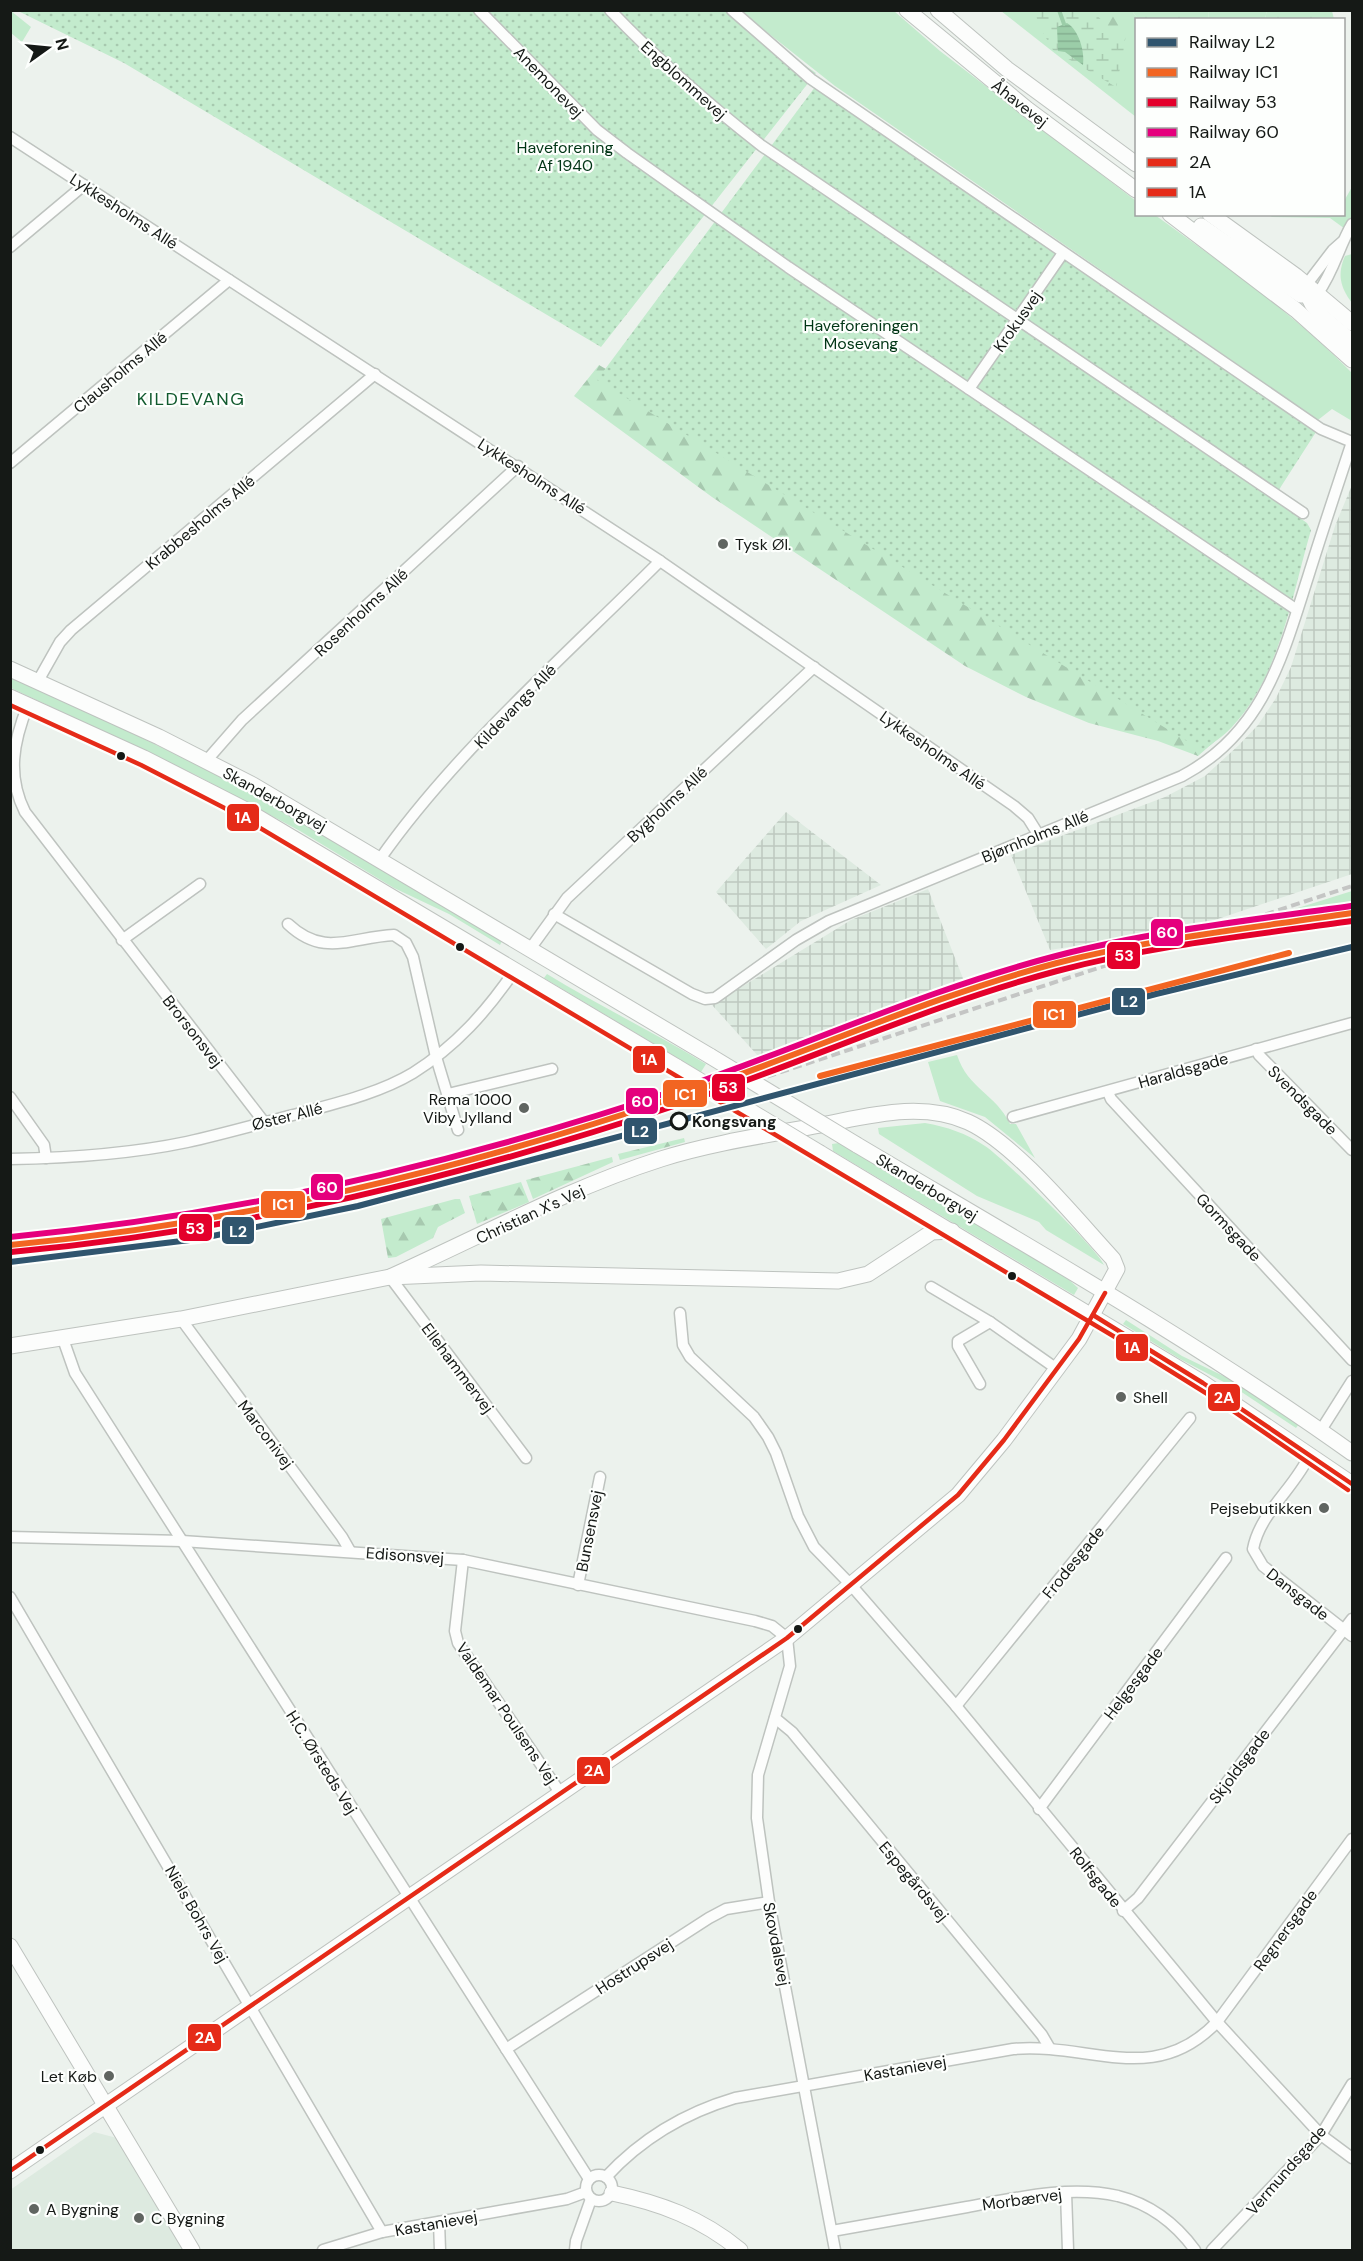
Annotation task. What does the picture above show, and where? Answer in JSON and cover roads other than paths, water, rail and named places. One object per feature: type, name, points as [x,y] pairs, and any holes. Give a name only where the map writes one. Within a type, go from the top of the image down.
[{"type":"street","name":"Anemonevej","points":[[480,10],[597,130],[788,267],[969,389]]},
{"type":"street","name":"Engblommevej","points":[[610,10],[657,59],[713,108],[762,146],[1018,320]]},
{"type":"street","points":[[732,10],[811,79],[1321,429],[1352,442]]},
{"type":"street","name":"Åhavevej","points":[[907,10],[1076,145],[1135,189]]},
{"type":"street","name":"Åhavevej","points":[[938,10],[1007,69],[1135,163]]},
{"type":"street","name":"Lykkesholms Allé","points":[[10,137],[518,466],[660,561],[1014,806],[1028,818],[1038,834]]},
{"type":"street","points":[[1076,145],[1135,183]]},
{"type":"street","points":[[10,247],[84,185]]},
{"type":"street","points":[[1173,216],[1296,310],[1353,360]]},
{"type":"street","points":[[1187,216],[1295,291],[1311,291]]},
{"type":"street","points":[[1213,216],[1353,323]]},
{"type":"street","points":[[1311,291],[1340,254],[1342,242],[1353,224]]},
{"type":"street","name":"Krokusvej","points":[[969,389],[1063,253]]},
{"type":"street","name":"Clausholms Allé","points":[[10,463],[229,280]]},
{"type":"street","points":[[1311,291],[1315,309],[1353,342]]},
{"type":"street","points":[[1018,320],[1303,513]]},
{"type":"street","name":"Krabbesholms Allé","points":[[38,681],[60,642],[71,630],[375,374]]},
{"type":"street","points":[[969,389],[1298,610]]},
{"type":"street","name":"Bjørnholms Allé","points":[[554,914],[692,994],[705,999],[715,998],[796,940],[829,921],[1182,776],[1213,757],[1234,738],[1265,694],[1279,664],[1298,610],[1352,442]]},
{"type":"street","name":"Rosenholms Allé","points":[[207,760],[242,720],[518,466]]},
{"type":"street","name":"Kildevangs Allé","points":[[380,859],[419,807],[497,724],[660,561]]},
{"type":"street","name":"Bygholms Allé","points":[[530,949],[567,898],[814,667]]},
{"type":"street","name":"Skanderborgvej","points":[[10,669],[207,760],[380,859],[1105,1293],[1262,1389],[1353,1453]]},
{"type":"street","name":"Skanderborgvej","points":[[10,697],[144,758],[244,809],[1093,1315],[1203,1383],[1353,1484]]},
{"type":"street","name":"Brorsonsvej","points":[[28,705],[17,737],[12,765],[18,799],[25,812],[264,1122]]},
{"type":"street","points":[[122,940],[200,884]]},
{"type":"street","points":[[288,924],[297,933],[319,944],[346,943],[394,935],[406,943],[413,957],[436,1057],[458,1130]]},
{"type":"street","points":[[515,970],[530,949]]},
{"type":"street","name":"Øster Allé","points":[[10,1159],[110,1153],[186,1142],[332,1105],[388,1085],[412,1074],[436,1057],[479,1019],[515,970]]},
{"type":"street","name":"Haraldsgade","points":[[1013,1117],[1353,1023]]},
{"type":"street","name":"Svendsgade","points":[[1256,1049],[1259,1055],[1353,1150]]},
{"type":"street","points":[[448,1095],[552,1069]]},
{"type":"street","name":"Gormsgade","points":[[1108,1092],[1111,1100],[1353,1360]]},
{"type":"street","points":[[10,1096],[41,1140],[46,1158]]},
{"type":"street","name":"Christian X's Vej","points":[[10,2170],[410,1899],[787,1638],[958,1495],[1004,1440],[1057,1369],[1093,1315],[1116,1274],[1113,1258],[1023,1163],[996,1140],[968,1122],[940,1114],[910,1112],[870,1115],[660,1159],[585,1188],[390,1277]]},
{"type":"street","name":"Christian X's Vej","points":[[10,1346],[63,1340],[181,1319],[390,1277],[481,1273],[838,1281],[868,1274],[932,1232],[952,1231]]},
{"type":"street","name":"Ellehammervej","points":[[390,1277],[526,1458]]},
{"type":"street","points":[[931,1287],[990,1322],[1057,1369]]},
{"type":"street","name":"Rolfsgade","points":[[680,1313],[683,1345],[690,1357],[754,1417],[763,1429],[776,1452],[806,1533],[814,1547],[956,1706],[1217,2022],[1321,2135],[1353,2158]]},
{"type":"street","name":"Marconivej","points":[[181,1319],[337,1529],[350,1551]]},
{"type":"street","points":[[980,1384],[958,1346],[958,1341],[990,1322]]},
{"type":"street","name":"H.C. Ørsteds Vej","points":[[63,1340],[75,1373],[589,2180]]},
{"type":"street","points":[[1310,1454],[1321,1430],[1353,1381]]},
{"type":"street","name":"Frodesgade","points":[[956,1706],[1190,1418]]},
{"type":"street","name":"Dansgade","points":[[1310,1454],[1303,1469],[1259,1528],[1253,1549],[1263,1566],[1348,1632]]},
{"type":"street","name":"Bunsensvej","points":[[578,1585],[600,1478]]},
{"type":"street","name":"Edisonsvej","points":[[10,1537],[182,1541],[463,1560],[755,1621],[772,1626],[787,1638]]},
{"type":"street","name":"Helgesgade","points":[[1039,1809],[1226,1558]]},
{"type":"street","name":"Valdemar Poulsens Vej","points":[[463,1560],[455,1631],[458,1643],[561,1794]]},
{"type":"street","name":"Niels Bohrs Vej","points":[[10,1597],[382,2232]]},
{"type":"street","name":"Skjoldsgade","points":[[1123,1911],[1138,1898],[1348,1632],[1353,1618]]},
{"type":"street","name":"Skovdalsvej","points":[[787,1638],[790,1666],[758,1775],[757,1818],[769,1902],[835,2250]]},
{"type":"street","name":"Espegårdsvej","points":[[775,1718],[792,1732],[1042,2035],[1049,2047]]},
{"type":"street","name":"Regnersgade","points":[[1217,2022],[1353,1839]]},
{"type":"street","name":"Hostrupsvej","points":[[506,2049],[709,1918],[726,1909],[769,1902]]},
{"type":"street","points":[[10,1947],[192,2250]]},
{"type":"street","name":"Kastanievej","points":[[606,2177],[627,2153],[677,2120],[735,2098],[1013,2049],[1049,2047],[1108,2059],[1137,2060],[1160,2056],[1200,2040],[1217,2022]]},
{"type":"street","name":"Vermundsgade","points":[[1212,2250],[1321,2135],[1353,2084]]},
{"type":"street","points":[[575,2250],[589,2195],[589,2180],[597,2175],[606,2177],[611,2184],[612,2193]]},
{"type":"street","points":[[589,2195],[603,2201],[612,2193]]},
{"type":"street","points":[[612,2193],[647,2200],[691,2217],[740,2250]]},
{"type":"street","points":[[1066,2193],[1068,2250]]},
{"type":"street","name":"Morbærvej","points":[[832,2231],[1030,2195],[1096,2193],[1136,2203],[1172,2223],[1195,2250]]},
{"type":"street","name":"Kastanievej","points":[[323,2250],[382,2232],[589,2195]]},
{"type":"street","points":[[439,2222],[440,2250]]},
{"type":"waterway","points":[[1059,10],[1064,24]]},
{"type":"railway","points":[[1227,927],[1352,886]]},
{"type":"railway","points":[[562,1144],[1153,950]]},
{"type":"rail line","name":"60","points":[[10,1237],[182,1215],[266,1200],[434,1162],[600,1115],[682,1088],[914,1001],[1008,969],[1092,947],[1165,933],[1351,906]]},
{"type":"rail line","name":"IC1","points":[[10,1245],[182,1223],[267,1208],[434,1170],[517,1147],[682,1095],[962,992],[1057,963],[1166,940],[1352,913]]},
{"type":"rail line","name":"53","points":[[11,1252],[183,1230],[268,1215],[434,1177],[517,1155],[683,1103],[962,1000],[1057,971],[1167,947],[1352,921]]},
{"type":"rail line","name":"L2","points":[[10,1262],[198,1239],[358,1206],[1156,994],[1352,947]]},
{"type":"rail line","name":"IC1","points":[[820,1076],[1289,953]]},
{"type":"place","name":"Tysk Øl.","points":[[723,544]]},
{"type":"place","name":"Rema 1000 Viby Jylland","points":[[524,1108]]},
{"type":"place","name":"Kongsvang","points":[[679,1121]]},
{"type":"place","name":"Shell","points":[[1121,1397]]},
{"type":"place","name":"Pejsebutikken","points":[[1324,1508]]},
{"type":"place","name":"Let Køb","points":[[109,2076]]},
{"type":"place","name":"A Bygning","points":[[34,2209]]},
{"type":"place","name":"C Bygning","points":[[139,2218]]},
{"type":"district","name":"KILDEVANG","points":[[191,399]]},
{"type":"park label","name":"Haveforening Af 1940","points":[[565,156]]},
{"type":"park label","name":"Haveforeningen Mosevang","points":[[861,334]]}]
